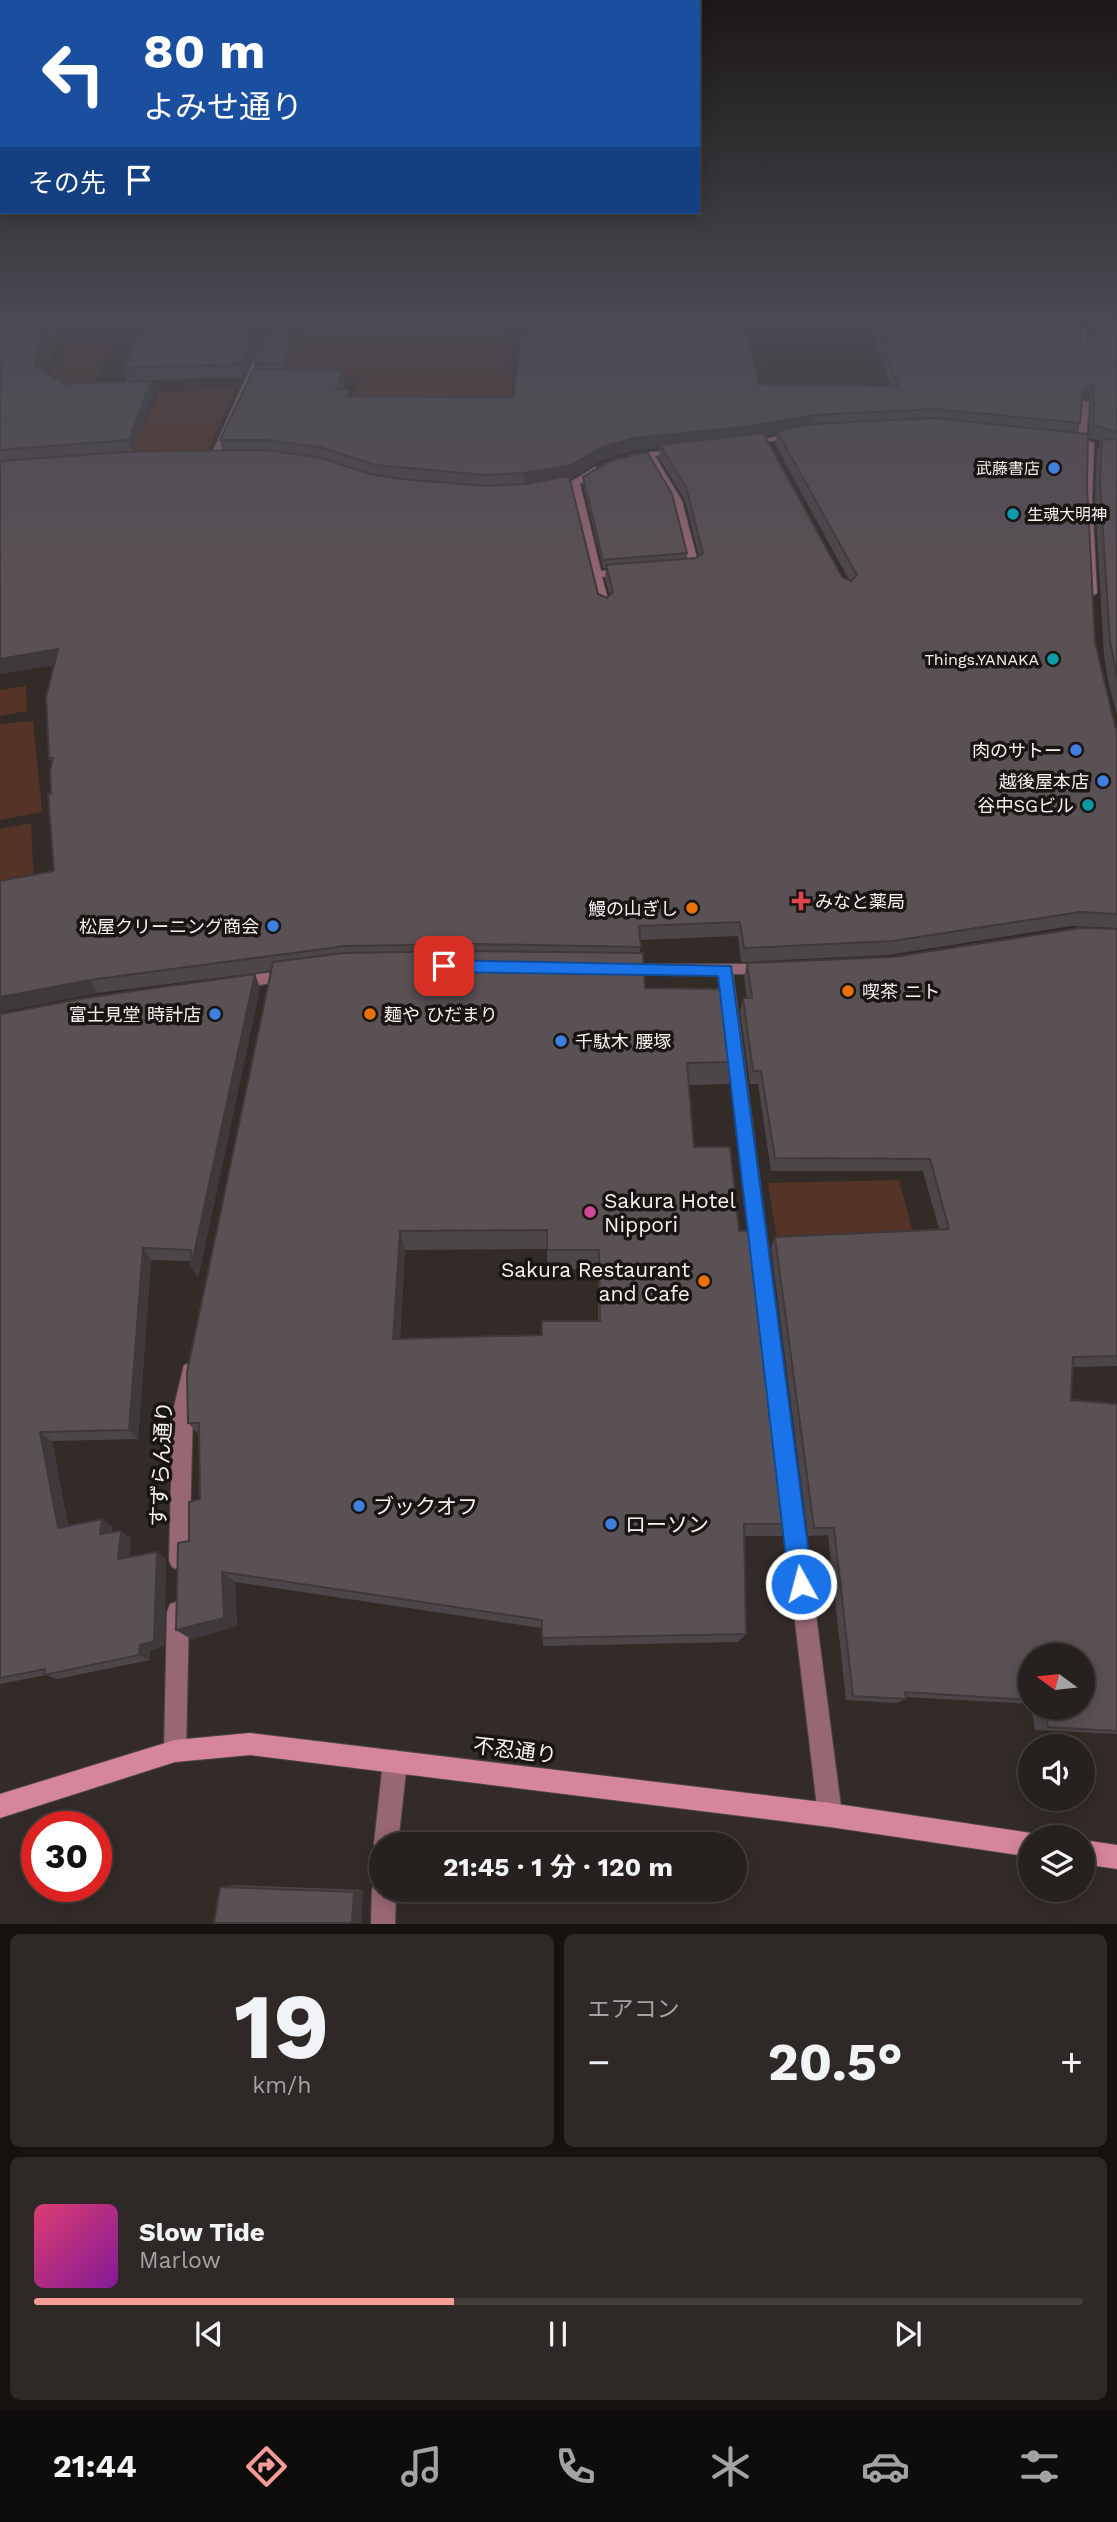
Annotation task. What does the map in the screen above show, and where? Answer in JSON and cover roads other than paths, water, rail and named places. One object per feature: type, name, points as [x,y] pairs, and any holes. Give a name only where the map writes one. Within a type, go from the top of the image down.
[{"type":"main road","name":"不忍通り","points":[[0,1807],[175,1751],[250,1744],[830,1815],[1018,1843]]},
{"type":"main road","points":[[1095,1854],[1117,1857]]},
{"type":"street","points":[[214,458],[235,411]]},
{"type":"street","points":[[1085,411],[1093,610]]},
{"type":"street","points":[[738,444],[810,432]]},
{"type":"street","points":[[1056,439],[1104,448]]},
{"type":"street","points":[[766,441],[772,452]]},
{"type":"street","points":[[624,458],[688,450]]},
{"type":"street","points":[[650,454],[678,501],[694,566],[667,568]]},
{"type":"street","points":[[202,458],[227,458]]},
{"type":"street","points":[[539,491],[575,484],[606,464]]},
{"type":"street","points":[[575,484],[605,607]]},
{"type":"street","points":[[598,574],[639,570]]},
{"type":"street","points":[[614,968],[779,968]]},
{"type":"street","points":[[725,970],[830,1815]]},
{"type":"street","points":[[218,985],[270,984],[295,974]]},
{"type":"street","name":"すずらん通り","points":[[175,1751],[183,1411],[194,1357]]},
{"type":"street","points":[[387,1832],[395,1762]]},
{"type":"street","points":[[383,1923],[384,1902]]},
{"type":"place","name":"武藤書店","points":[[1054,468]]},
{"type":"place","name":"生魂大明神","points":[[1013,514]]},
{"type":"place","name":"Things.YANAKA","points":[[1053,659]]},
{"type":"place","name":"肉のサトー","points":[[1076,750]]},
{"type":"place","name":"越後屋本店","points":[[1103,781]]},
{"type":"place","name":"谷中SGビル","points":[[1088,805]]},
{"type":"place","name":"みなと薬局","points":[[801,901]]},
{"type":"place","name":"鰻の山ぎし","points":[[692,908]]},
{"type":"place","name":"松屋クリーニング商会","points":[[273,926]]},
{"type":"place","name":"喫茶 ニト","points":[[848,991]]},
{"type":"place","name":"富士見堂 時計店","points":[[215,1014]]},
{"type":"place","name":"麺や ひだまり","points":[[370,1014]]},
{"type":"place","name":"千駄木 腰塚","points":[[561,1041]]},
{"type":"place","name":"Sakura Hotel Nippori","points":[[590,1212]]},
{"type":"place","name":"Sakura Restaurant and Cafe","points":[[704,1281]]},
{"type":"place","name":"ブックオフ","points":[[359,1506]]},
{"type":"place","name":"ローソン","points":[[611,1524]]}]
